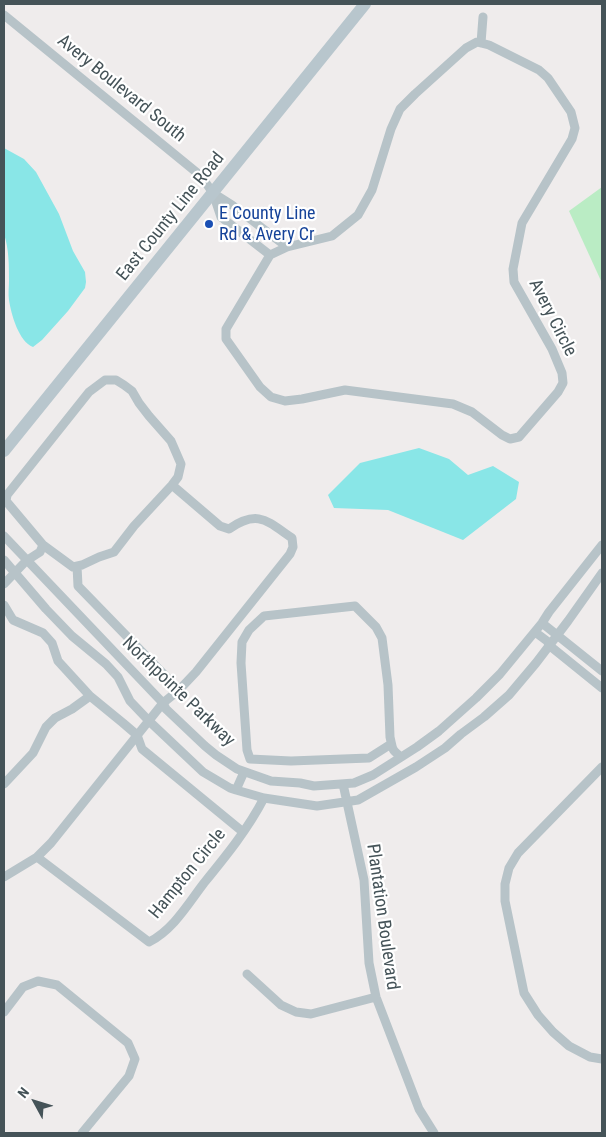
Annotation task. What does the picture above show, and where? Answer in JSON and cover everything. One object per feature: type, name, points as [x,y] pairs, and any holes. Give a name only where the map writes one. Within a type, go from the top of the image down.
[{"type":"main road","name":"East County Line Road","points":[[4,451],[365,4]]},
{"type":"street","name":"Avery Boulevard South","points":[[4,15],[201,176],[213,193]]},
{"type":"street","points":[[213,193],[221,217],[270,255],[287,247],[332,236],[358,214],[372,190],[391,129],[400,109],[466,48],[478,42],[481,43],[483,17]]},
{"type":"street","name":"Avery Circle","points":[[270,255],[226,329],[226,339],[260,386],[271,397],[285,401],[344,390],[453,404],[472,412],[510,439],[519,436],[558,392],[563,383],[562,373],[552,349],[514,282],[513,269],[522,223],[572,139],[575,128],[571,112],[548,78],[539,70],[489,45],[481,43]]},
{"type":"street","points":[[213,193],[232,205],[287,247]]},
{"type":"street","points":[[105,380],[116,380],[132,392],[171,442],[181,464],[178,477],[172,485],[134,526],[114,552],[73,567],[43,545],[6,501],[7,495],[89,392],[105,380]]},
{"type":"street","points":[[4,877],[37,856],[51,843],[163,704],[196,672],[290,554],[293,546],[292,538],[264,519],[252,518],[238,523],[229,529],[220,526],[172,485]]},
{"type":"street","name":"Northpointe Parkway","points":[[4,536],[171,713],[216,755],[237,769],[271,781],[314,786],[354,783],[373,775],[439,731],[500,674],[602,545]]},
{"type":"street","points":[[4,584],[26,561],[40,552],[43,545]]},
{"type":"street","name":"Northpointe Parkway","points":[[4,560],[72,636],[106,664],[118,677],[130,701],[203,772],[236,790],[264,798],[317,806],[358,800],[416,767],[445,748],[510,695],[550,646],[602,572]]},
{"type":"street","points":[[77,566],[78,586],[179,690]]},
{"type":"street","points":[[4,606],[13,620],[43,633],[52,642],[58,661],[90,696],[137,735],[142,749],[243,832]]},
{"type":"street","points":[[392,744],[370,758],[291,761],[250,759],[247,750],[241,663],[242,642],[249,630],[264,616],[354,606],[376,627],[382,638],[388,685],[390,737],[392,744],[393,750],[401,757]]},
{"type":"street","points":[[542,623],[602,671]]},
{"type":"street","points":[[535,632],[548,640],[550,646],[602,688]]},
{"type":"street","points":[[582,671],[591,662]]},
{"type":"street","points":[[4,784],[34,753],[46,727],[55,718],[90,696]]},
{"type":"street","points":[[602,767],[518,853],[509,868],[505,884],[505,901],[524,993],[543,1021],[569,1046],[590,1057],[602,1059]]},
{"type":"street","points":[[236,790],[244,772]]},
{"type":"street","name":"Plantation Boulevard","points":[[343,784],[364,880],[369,963],[376,997],[419,1109],[434,1133]]},
{"type":"street","name":"Hampton Circle","points":[[37,856],[149,942],[157,938],[174,922],[254,817],[264,798]]},
{"type":"street","points":[[247,974],[281,1005],[296,1012],[311,1014],[376,997]]},
{"type":"street","points":[[4,1012],[23,987],[38,981],[57,985],[128,1043],[134,1059],[129,1076],[82,1133]]},
{"type":"green space","points":[[602,187],[602,283],[569,211]]},
{"type":"water","points":[[4,148],[24,159],[36,172],[59,214],[73,251],[85,272],[85,288],[68,311],[42,340],[33,347],[20,334],[9,300],[8,257],[4,234]]},
{"type":"water","points":[[419,448],[449,459],[468,475],[493,466],[519,482],[516,499],[463,540],[388,510],[334,508],[328,495],[360,463]]},
{"type":"place","name":"E County Line Rd & Avery Cr","points":[[209,224]]}]
